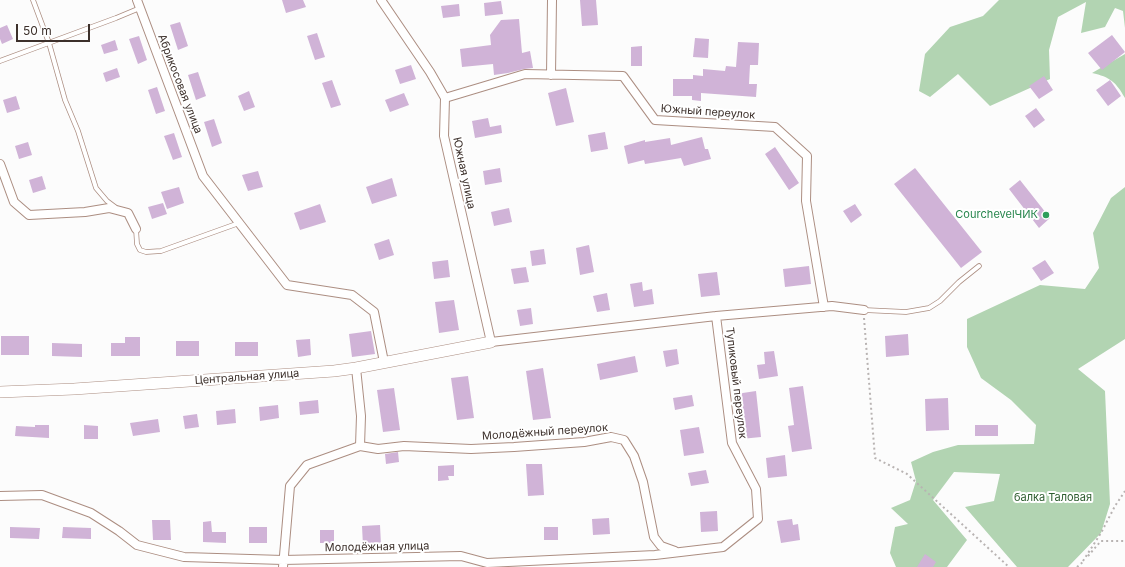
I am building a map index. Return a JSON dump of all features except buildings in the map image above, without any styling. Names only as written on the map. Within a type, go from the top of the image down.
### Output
[{"type":"street","name":"Абрикосовая улица","points":[[137,0],[203,176],[287,285],[352,295],[374,312],[384,362]]},
{"type":"street","points":[[381,0],[430,72],[445,98]]},
{"type":"street","points":[[552,0],[552,75]]},
{"type":"street","name":"Южный переулок","points":[[445,98],[525,74],[623,76],[655,120],[775,127],[807,156],[806,201],[824,306]]},
{"type":"street","name":"Южная улица","points":[[445,98],[444,136],[491,342]]},
{"type":"street","points":[[0,164],[14,202],[29,215],[84,212],[109,208],[128,213],[136,229]]},
{"type":"street","points":[[491,342],[716,316],[824,306],[864,310]]},
{"type":"street","name":"Тупиковый переулок","points":[[716,316],[732,443],[756,489],[758,519]]},
{"type":"street","name":"Центральная улица","points":[[0,392],[334,371],[491,342]]},
{"type":"street","points":[[283,564],[290,486],[307,465],[360,446],[361,416],[356,368]]},
{"type":"street","name":"Молодёжный переулок","points":[[360,446],[378,449],[404,446],[471,449],[584,442],[611,437],[624,440],[634,456],[643,482],[654,537],[661,546],[678,552]]},
{"type":"street","name":"Молодёжная улица","points":[[0,496],[42,495],[91,513],[119,531],[137,545],[184,557],[283,564],[461,556],[487,565],[655,555],[723,547],[758,519]]},
{"type":"lane","points":[[34,0],[49,43],[65,100],[78,131],[96,188],[107,201],[116,208],[128,213]]},
{"type":"lane","points":[[0,61],[140,8]]},
{"type":"lane","points":[[136,229],[137,244],[140,250],[153,252],[160,251],[239,223]]},
{"type":"lane","points":[[864,310],[906,312],[929,308],[940,301],[959,282],[979,266]]},
{"type":"path","points":[[864,310],[864,330],[875,458],[907,474],[1009,567]]},
{"type":"path","points":[[1083,561],[1125,491]]},
{"type":"path","points":[[1077,567],[1101,541],[1125,541]]},
{"type":"green space","points":[[999,0],[1125,0],[1125,28],[1123,11],[1115,8],[1105,27],[1081,33],[1086,2],[1058,17],[1049,50],[1050,79],[990,106],[958,74],[930,97],[919,91],[925,54],[950,27],[983,16]]},
{"type":"green space","points":[[1125,54],[1125,98],[1119,88],[1112,81],[1103,76],[1092,73]]},
{"type":"green space","name":"балка Таловая","points":[[1125,187],[1125,339],[1078,369],[1105,391],[1110,504],[1101,533],[1068,567],[1017,567],[965,507],[994,501],[1000,474],[954,472],[933,500],[967,540],[947,567],[896,567],[890,553],[895,527],[908,524],[891,508],[910,500],[916,481],[911,462],[933,452],[958,445],[1034,444],[1036,425],[1011,400],[981,378],[967,347],[967,319],[1040,285],[1085,289],[1099,268],[1093,233],[1111,198]]},
{"type":"place","name":"CourсhevelЧИК","points":[[1046,215]]}]
